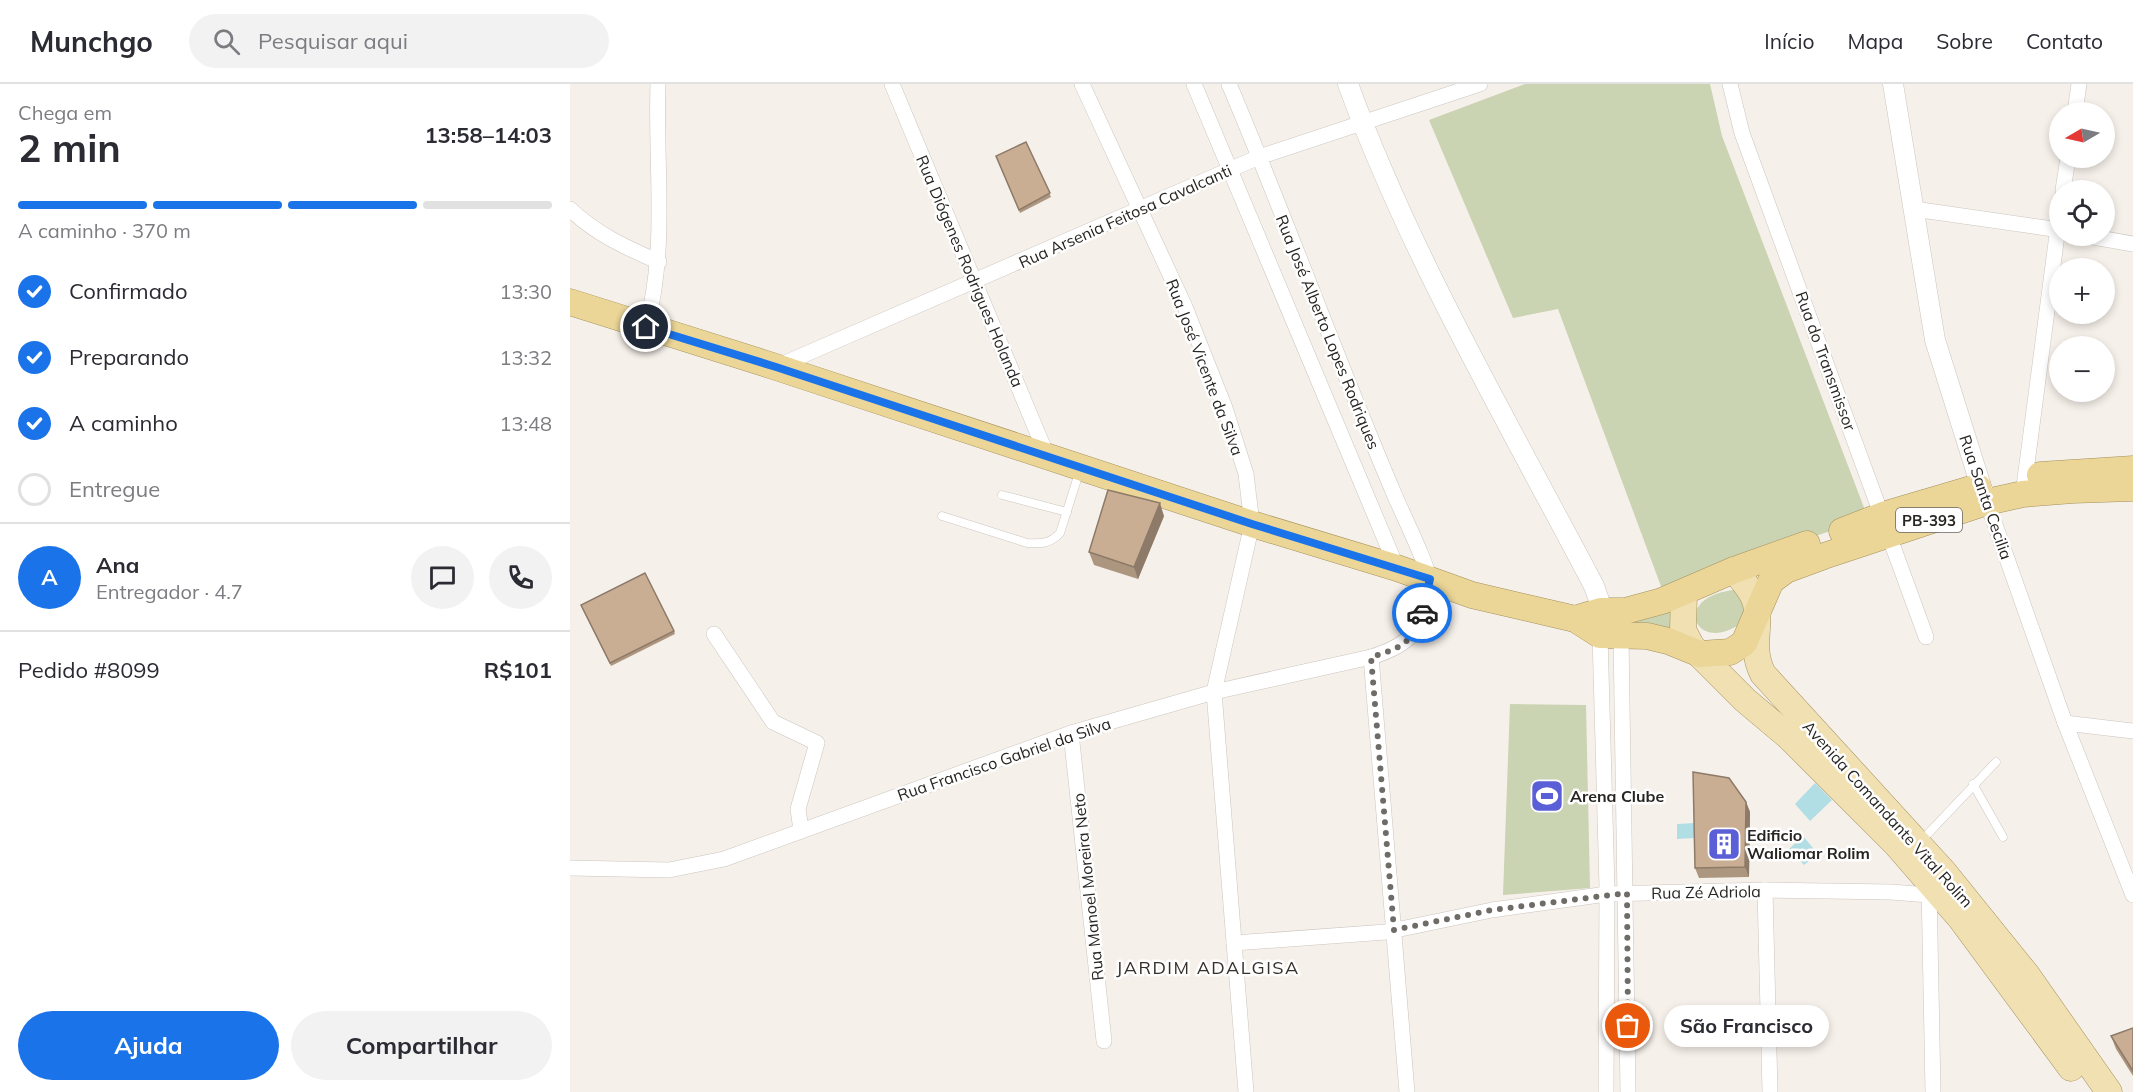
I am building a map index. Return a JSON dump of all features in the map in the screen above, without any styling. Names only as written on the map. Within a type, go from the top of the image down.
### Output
[{"type":"highway","points":[[570,302],[776,367],[1252,524],[1397,568],[1472,595],[1668,641],[1700,654],[1721,654],[1737,648],[1749,637],[1757,615]]},
{"type":"highway","name":"PB-393","points":[[1734,570],[1984,494],[2133,469]]},
{"type":"highway","name":"PB-393","points":[[2023,486],[2133,488]]},
{"type":"highway","name":"PB-393","points":[[1757,615],[1771,580],[1786,570],[1886,524]]},
{"type":"highway","points":[[1608,627],[1624,611],[1684,593],[1734,570]]},
{"type":"main road","points":[[1734,570],[1754,597],[1757,615]]},
{"type":"main road","points":[[1684,593],[1683,630],[1686,638],[1700,654]]},
{"type":"main road","name":"Avenida Comandante Vital Rolim","points":[[1757,615],[1755,655],[1762,674],[1919,844],[2027,975],[2109,1092]]},
{"type":"main road","name":"Avenida Comandante Vital Rolim","points":[[1700,654],[1896,844],[1929,889],[1961,919],[2090,1092]]},
{"type":"street","points":[[646,327],[655,293],[659,262],[661,217],[656,122],[658,84]]},
{"type":"street","name":"Rua Diógenes Rodrigues Holanda","points":[[892,84],[1048,458]]},
{"type":"street","name":"Rua José Vicente da Silva","points":[[1082,84],[1138,210],[1185,307],[1225,408],[1246,474],[1252,524],[1214,692],[1246,1092]]},
{"type":"street","name":"Rua José Alberto Lopes Rodriques","points":[[1194,84],[1397,568]]},
{"type":"street","name":"Rua José Alberto Lopes Rodriques","points":[[1229,84],[1334,351],[1430,579]]},
{"type":"street","points":[[1348,84],[1362,121],[1437,286],[1594,586],[1608,627],[1627,893],[1628,1092]]},
{"type":"street","name":"Rua Arsenia Feitosa Cavalcanti","points":[[776,367],[1259,157],[1362,121],[1480,84]]},
{"type":"street","name":"Rua do Transmissor","points":[[1730,84],[1742,133],[1926,637]]},
{"type":"street","name":"Rua Santa Cecilia","points":[[1893,84],[1935,340],[1984,494],[2066,723],[2133,895]]},
{"type":"street","points":[[2076,102],[2079,84]]},
{"type":"street","points":[[570,209],[586,225],[611,241],[659,262]]},
{"type":"street","points":[[1914,209],[2049,229]]},
{"type":"street","points":[[2115,241],[2133,244]]},
{"type":"street","points":[[2023,486],[2056,246]]},
{"type":"street","name":"Rua Francisco Gabriel da Silva","points":[[570,868],[669,870],[724,859],[1071,733],[1214,692],[1395,650],[1409,640],[1417,629],[1430,579]]},
{"type":"street","points":[[1606,1092],[1608,627]]},
{"type":"street","points":[[714,634],[773,722],[817,743],[798,809],[801,830]]},
{"type":"street","points":[[1371,657],[1407,1092]]},
{"type":"street","points":[[2066,723],[2133,731]]},
{"type":"street","name":"Rua Manoel Moreira Neto","points":[[1071,733],[1104,1041]]},
{"type":"street","points":[[1929,889],[1933,1092]]},
{"type":"street","name":"Rua Zé Adriola","points":[[1234,943],[1394,930],[1492,910],[1607,894],[1929,889]]},
{"type":"street","points":[[1765,890],[1770,1092]]},
{"type":"lane","points":[[942,516],[1027,543],[1042,544],[1054,539],[1060,533],[1080,468]]},
{"type":"lane","points":[[1002,495],[1067,512]]},
{"type":"lane","points":[[1919,844],[1996,762]]},
{"type":"lane","points":[[1973,784],[2003,837]]},
{"type":"green space","points":[[1525,84],[1710,84],[1722,136],[1868,518],[1662,589],[1558,309],[1513,318],[1429,120]]},
{"type":"green space","points":[[1734,590],[1742,592],[1747,599],[1743,622],[1726,631],[1713,633],[1702,629],[1696,622],[1696,612],[1701,603],[1714,595]]},
{"type":"green space","points":[[1674,607],[1677,634],[1619,625]]},
{"type":"green space","name":"Arena Clube","points":[[1510,704],[1586,705],[1590,888],[1503,895]]},
{"type":"water","points":[[1815,783],[1832,800],[1810,821],[1795,804]]},
{"type":"water","points":[[1695,823],[1695,838],[1677,839],[1677,824]]},
{"type":"water","points":[[1803,836],[1818,854],[1804,865],[1789,849]]},
{"type":"building","points":[[1026,142],[1050,193],[1019,210],[996,156]]},
{"type":"building","points":[[1108,490],[1160,503],[1134,567],[1089,552]]},
{"type":"building","points":[[645,573],[674,631],[610,663],[581,605]]},
{"type":"building","name":"Edificio Waliomar Rolim","points":[[1693,772],[1729,778],[1746,802],[1745,867],[1695,868]]},
{"type":"building","points":[[2133,1028],[2133,1071],[2111,1036]]},
{"type":"way so far","points":[[1422,613],[1417,629],[1409,640],[1395,650],[1371,657],[1394,930],[1492,910],[1627,893],[1628,1026]]},
{"type":"place","name":"Arena Clube","points":[[1547,796]]},
{"type":"place","name":"Edificio Waliomar Rolim","points":[[1724,844]]},
{"type":"place","name":"São Francisco","points":[[1628,1026]]},
{"type":"district","name":"JARDIM ADALGISA","points":[[1208,967]]},
{"type":"route","points":[[646,327],[776,367],[1252,524],[1430,579],[1422,613]]}]
